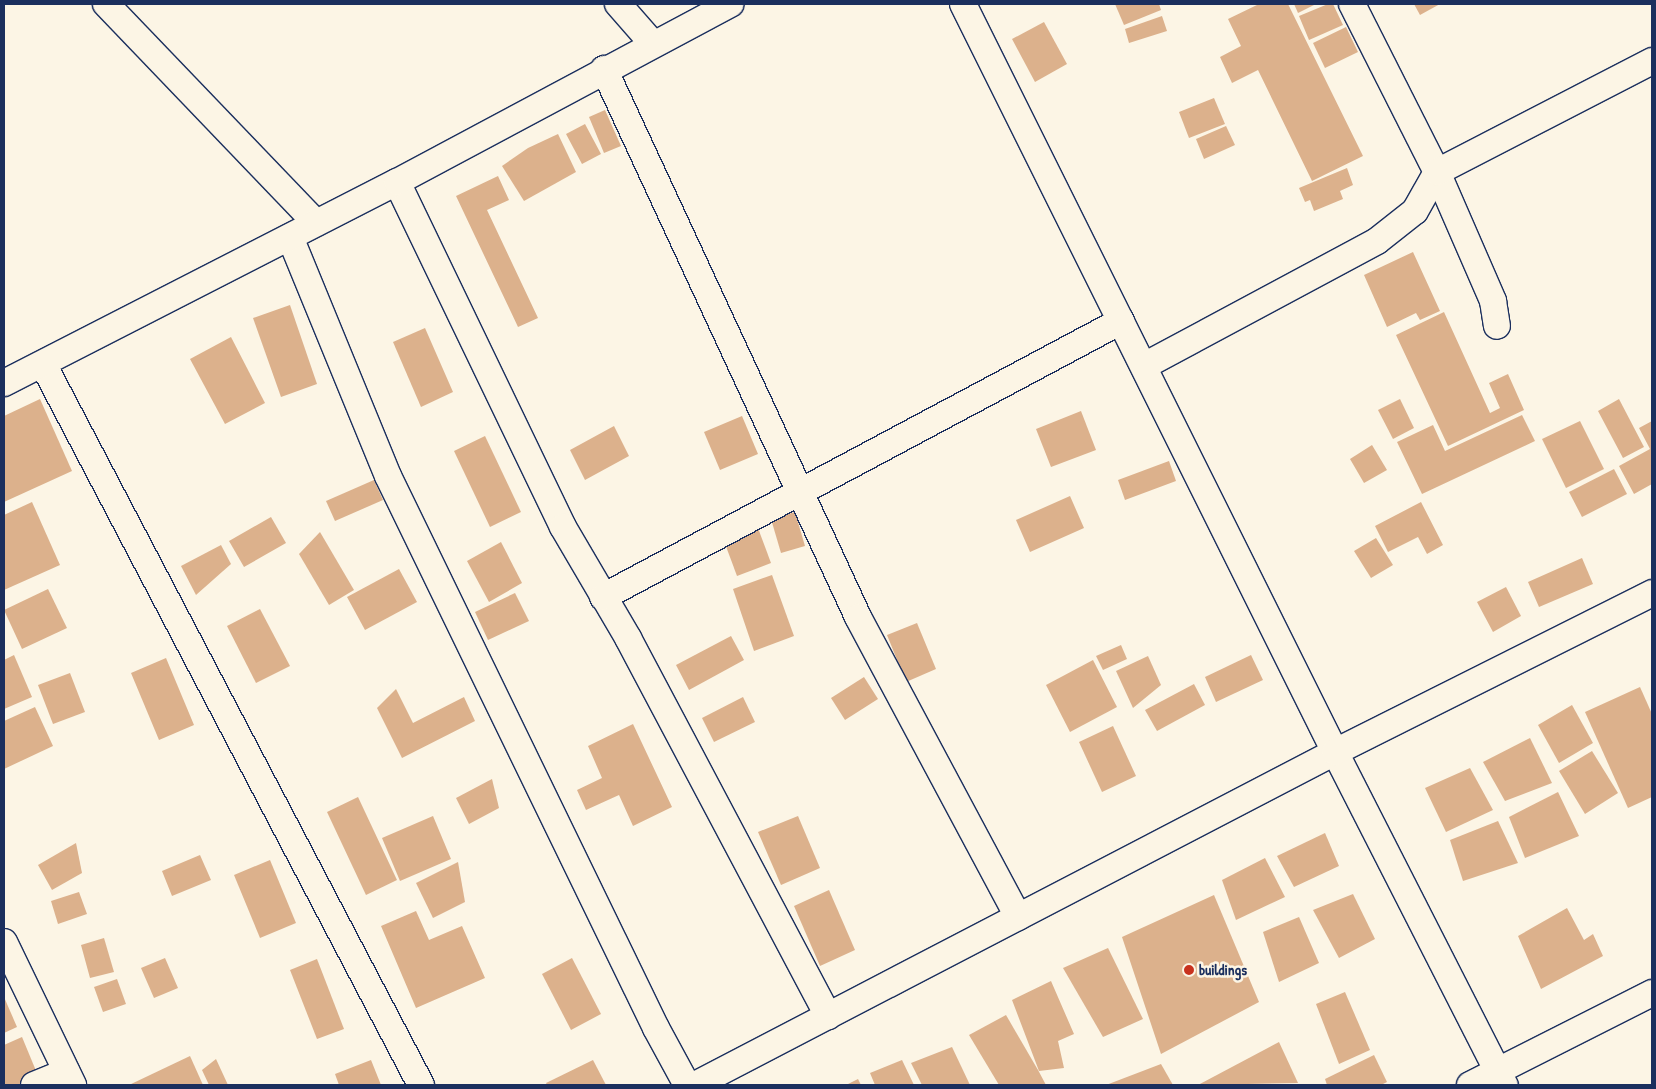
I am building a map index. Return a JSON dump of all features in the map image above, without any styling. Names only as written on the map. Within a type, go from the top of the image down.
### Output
[{"type":"street","points":[[106,4],[316,223]]},
{"type":"street","points":[[618,4],[653,44]]},
{"type":"street","points":[[4,384],[397,182],[604,69],[730,4]]},
{"type":"street","points":[[962,4],[1335,752],[1501,1078]]},
{"type":"street","points":[[1352,4],[1437,172],[1493,301],[1497,326]]},
{"type":"street","points":[[1144,366],[1377,241],[1415,211],[1437,172],[1652,61]]},
{"type":"street","points":[[604,69],[798,493],[862,625],[1018,917]]},
{"type":"street","points":[[397,182],[563,527],[628,638],[828,1016]]},
{"type":"street","points":[[290,237],[388,476],[652,1020],[702,1083],[1335,752],[1652,593]]},
{"type":"street","points":[[603,597],[1121,320]]},
{"type":"street","points":[[43,364],[421,1085]]},
{"type":"street","points":[[4,942],[69,1078],[34,1085]]},
{"type":"street","points":[[1470,1085],[1501,1078],[1652,993]]},
{"type":"building","points":[[1115,4],[1159,4],[1161,10],[1124,25]]},
{"type":"building","points":[[1259,4],[1288,4],[1363,156],[1312,181],[1258,70],[1232,83],[1220,57],[1241,46],[1228,19]]},
{"type":"building","points":[[1294,4],[1316,4],[1298,13]]},
{"type":"building","points":[[1328,4],[1333,4],[1343,25],[1309,40],[1299,16]]},
{"type":"building","points":[[1414,4],[1440,4],[1420,15]]},
{"type":"building","points":[[1162,16],[1167,31],[1129,43],[1125,29]]},
{"type":"building","points":[[1044,22],[1067,64],[1035,82],[1012,39]]},
{"type":"building","points":[[1346,27],[1358,52],[1325,68],[1313,43]]},
{"type":"building","points":[[1214,98],[1225,124],[1189,138],[1179,112]]},
{"type":"building","points":[[605,110],[621,146],[604,153],[589,117]]},
{"type":"building","points":[[585,124],[601,154],[582,164],[566,134]]},
{"type":"building","points":[[1226,126],[1235,145],[1204,159],[1196,139]]},
{"type":"building","points":[[558,134],[576,172],[524,201],[502,166],[528,148]]},
{"type":"building","points":[[1347,168],[1353,185],[1340,191],[1343,199],[1314,211],[1310,200],[1305,202],[1299,188]]},
{"type":"building","points":[[498,176],[509,200],[487,210],[538,318],[518,327],[456,196]]},
{"type":"building","points":[[1413,252],[1440,311],[1420,320],[1416,313],[1387,327],[1364,275]]},
{"type":"building","points":[[290,305],[317,384],[281,397],[253,318]]},
{"type":"building","points":[[1444,312],[1490,413],[1500,408],[1489,383],[1508,374],[1524,410],[1448,446],[1396,335]]},
{"type":"building","points":[[425,328],[453,392],[421,407],[393,342]]},
{"type":"building","points":[[231,337],[265,403],[225,424],[190,359]]},
{"type":"building","points":[[40,399],[72,471],[4,502],[4,416]]},
{"type":"building","points":[[1400,399],[1414,428],[1393,439],[1378,410]]},
{"type":"building","points":[[1619,399],[1644,447],[1623,458],[1598,411]]},
{"type":"building","points":[[1081,411],[1096,450],[1051,467],[1036,429]]},
{"type":"building","points":[[1522,415],[1535,441],[1422,494],[1397,442],[1433,425],[1445,451]]},
{"type":"building","points":[[742,416],[758,454],[720,470],[704,432]]},
{"type":"building","points":[[1580,421],[1604,469],[1566,488],[1542,439]]},
{"type":"building","points":[[1652,421],[1652,484],[1634,494],[1619,466],[1650,449],[1639,428]]},
{"type":"building","points":[[614,426],[629,456],[585,480],[570,450]]},
{"type":"building","points":[[485,436],[521,512],[490,527],[454,451]]},
{"type":"building","points":[[1372,445],[1387,470],[1364,483],[1350,459]]},
{"type":"building","points":[[1169,461],[1176,481],[1125,500],[1118,480]]},
{"type":"building","points":[[1614,469],[1627,494],[1582,517],[1569,492]]},
{"type":"building","points":[[374,480],[383,500],[335,521],[326,501]]},
{"type":"building","points":[[1070,496],[1084,528],[1030,552],[1016,520]]},
{"type":"building","points":[[32,502],[60,565],[4,590],[4,515]]},
{"type":"building","points":[[1421,502],[1443,545],[1427,554],[1418,537],[1388,552],[1375,526]]},
{"type":"building","points":[[795,512],[805,546],[781,553],[771,519]]},
{"type":"building","points":[[271,517],[286,543],[244,567],[229,541]]},
{"type":"building","points":[[758,528],[771,563],[737,576],[724,541]]},
{"type":"building","points":[[320,532],[354,590],[329,605],[299,554]]},
{"type":"building","points":[[1376,538],[1393,565],[1371,578],[1354,551]]},
{"type":"building","points":[[501,542],[522,583],[489,602],[467,561]]},
{"type":"building","points":[[221,545],[231,564],[196,595],[181,566]]},
{"type":"building","points":[[1582,558],[1593,584],[1539,607],[1528,582]]},
{"type":"building","points":[[399,569],[417,602],[365,630],[347,597]]},
{"type":"building","points":[[772,575],[794,636],[754,651],[733,589]]},
{"type":"building","points":[[1506,587],[1521,616],[1493,632],[1477,602]]},
{"type":"building","points":[[48,589],[67,628],[22,649],[4,610]]},
{"type":"building","points":[[515,593],[529,621],[488,640],[475,612]]},
{"type":"building","points":[[260,609],[290,666],[256,683],[227,626]]},
{"type":"building","points":[[917,623],[936,669],[906,682],[887,635]]},
{"type":"building","points":[[731,636],[744,660],[689,690],[676,665]]},
{"type":"building","points":[[1121,645],[1127,659],[1103,670],[1096,656]]},
{"type":"building","points":[[14,655],[32,697],[4,709],[4,660]]},
{"type":"building","points":[[1251,655],[1263,680],[1216,702],[1205,677]]},
{"type":"building","points":[[1148,656],[1161,685],[1133,708],[1116,671]]},
{"type":"building","points":[[166,658],[194,725],[159,740],[131,673]]},
{"type":"building","points":[[1093,660],[1117,707],[1070,732],[1046,685]]},
{"type":"building","points":[[70,673],[85,712],[53,724],[38,685]]},
{"type":"building","points":[[864,677],[878,699],[845,720],[831,698]]},
{"type":"building","points":[[1194,684],[1205,705],[1157,731],[1145,710]]},
{"type":"building","points":[[1640,687],[1652,714],[1652,797],[1628,808],[1585,712]]},
{"type":"building","points":[[396,689],[413,723],[464,697],[475,721],[402,758],[377,708]]},
{"type":"building","points":[[743,697],[755,722],[714,742],[702,718]]},
{"type":"building","points":[[1572,705],[1593,743],[1559,763],[1538,725]]},
{"type":"building","points":[[35,707],[53,746],[4,769],[4,721]]},
{"type":"building","points":[[633,724],[672,807],[633,826],[619,795],[586,810],[577,790],[602,778],[588,746]]},
{"type":"building","points":[[1113,726],[1136,776],[1102,792],[1079,742]]},
{"type":"building","points":[[1530,738],[1552,783],[1505,801],[1483,762]]},
{"type":"building","points":[[1592,751],[1618,793],[1585,814],[1559,771]]},
{"type":"building","points":[[1470,768],[1493,810],[1446,832],[1425,788]]},
{"type":"building","points":[[492,779],[499,808],[469,824],[456,798]]},
{"type":"building","points":[[1558,792],[1579,836],[1525,858],[1509,817]]},
{"type":"building","points":[[358,797],[397,880],[366,895],[327,812]]},
{"type":"building","points":[[433,816],[451,859],[400,881],[382,838]]},
{"type":"building","points":[[798,816],[820,868],[781,885],[758,832]]},
{"type":"building","points":[[1498,821],[1518,863],[1463,881],[1450,840]]},
{"type":"building","points":[[1325,833],[1339,866],[1294,887],[1277,856]]},
{"type":"building","points":[[76,843],[82,873],[52,890],[38,865]]},
{"type":"building","points":[[200,855],[211,880],[172,896],[162,871]]},
{"type":"building","name":"buildings","points":[[1265,858],[1285,897],[1236,920],[1222,880]]},
{"type":"building","points":[[270,860],[296,923],[260,938],[234,875]]},
{"type":"building","points":[[458,862],[465,902],[433,918],[416,883]]},
{"type":"building","points":[[829,890],[855,950],[820,966],[794,906]]},
{"type":"building","points":[[79,892],[87,914],[58,924],[51,901]]},
{"type":"building","points":[[1353,894],[1375,939],[1339,958],[1313,910]]},
{"type":"building","name":"buildings","points":[[1214,895],[1259,1002],[1161,1054],[1122,937]]},
{"type":"building","points":[[1567,908],[1584,940],[1593,934],[1603,956],[1541,989],[1518,936]]},
{"type":"building","points":[[416,911],[429,940],[462,926],[485,978],[416,1008],[381,926]]},
{"type":"building","name":"buildings","points":[[1299,917],[1319,963],[1279,982],[1263,932]]},
{"type":"building","points":[[104,938],[114,972],[90,978],[81,945]]},
{"type":"building","points":[[1108,948],[1143,1019],[1103,1037],[1063,968]]},
{"type":"building","points":[[165,958],[178,988],[154,998],[141,968]]},
{"type":"building","points":[[572,958],[601,1014],[571,1030],[542,974]]},
{"type":"building","points":[[317,959],[344,1029],[317,1039],[290,970]]},
{"type":"building","points":[[117,979],[126,1004],[103,1012],[94,987]]},
{"type":"building","points":[[1051,981],[1074,1034],[1058,1041],[1064,1068],[1039,1071],[1012,1000]]},
{"type":"building","points":[[1345,992],[1370,1050],[1339,1064],[1316,1004]]},
{"type":"building","points":[[4,997],[17,1027],[4,1033]]},
{"type":"building","points":[[1006,1015],[1046,1085],[999,1085],[969,1035]]},
{"type":"building","points":[[22,1037],[39,1078],[20,1085],[4,1085],[4,1045]]},
{"type":"building","points":[[1279,1042],[1298,1083],[1198,1085]]},
{"type":"building","points":[[952,1047],[970,1085],[922,1085],[911,1063]]},
{"type":"building","points":[[1374,1055],[1387,1082],[1381,1085],[1327,1085],[1325,1079]]},
{"type":"building","points":[[190,1056],[203,1085],[129,1085]]},
{"type":"building","points":[[216,1059],[228,1085],[209,1085],[202,1070]]},
{"type":"building","points":[[371,1060],[381,1085],[339,1085],[335,1074]]},
{"type":"building","points":[[593,1060],[606,1085],[547,1085],[546,1083]]},
{"type":"building","points":[[902,1060],[914,1085],[875,1085],[870,1073]]},
{"type":"building","points":[[1161,1064],[1173,1085],[1106,1085]]},
{"type":"building","points":[[858,1079],[861,1085],[846,1085]]},
{"type":"place","name":"buildings","points":[[1189,970]]}]
